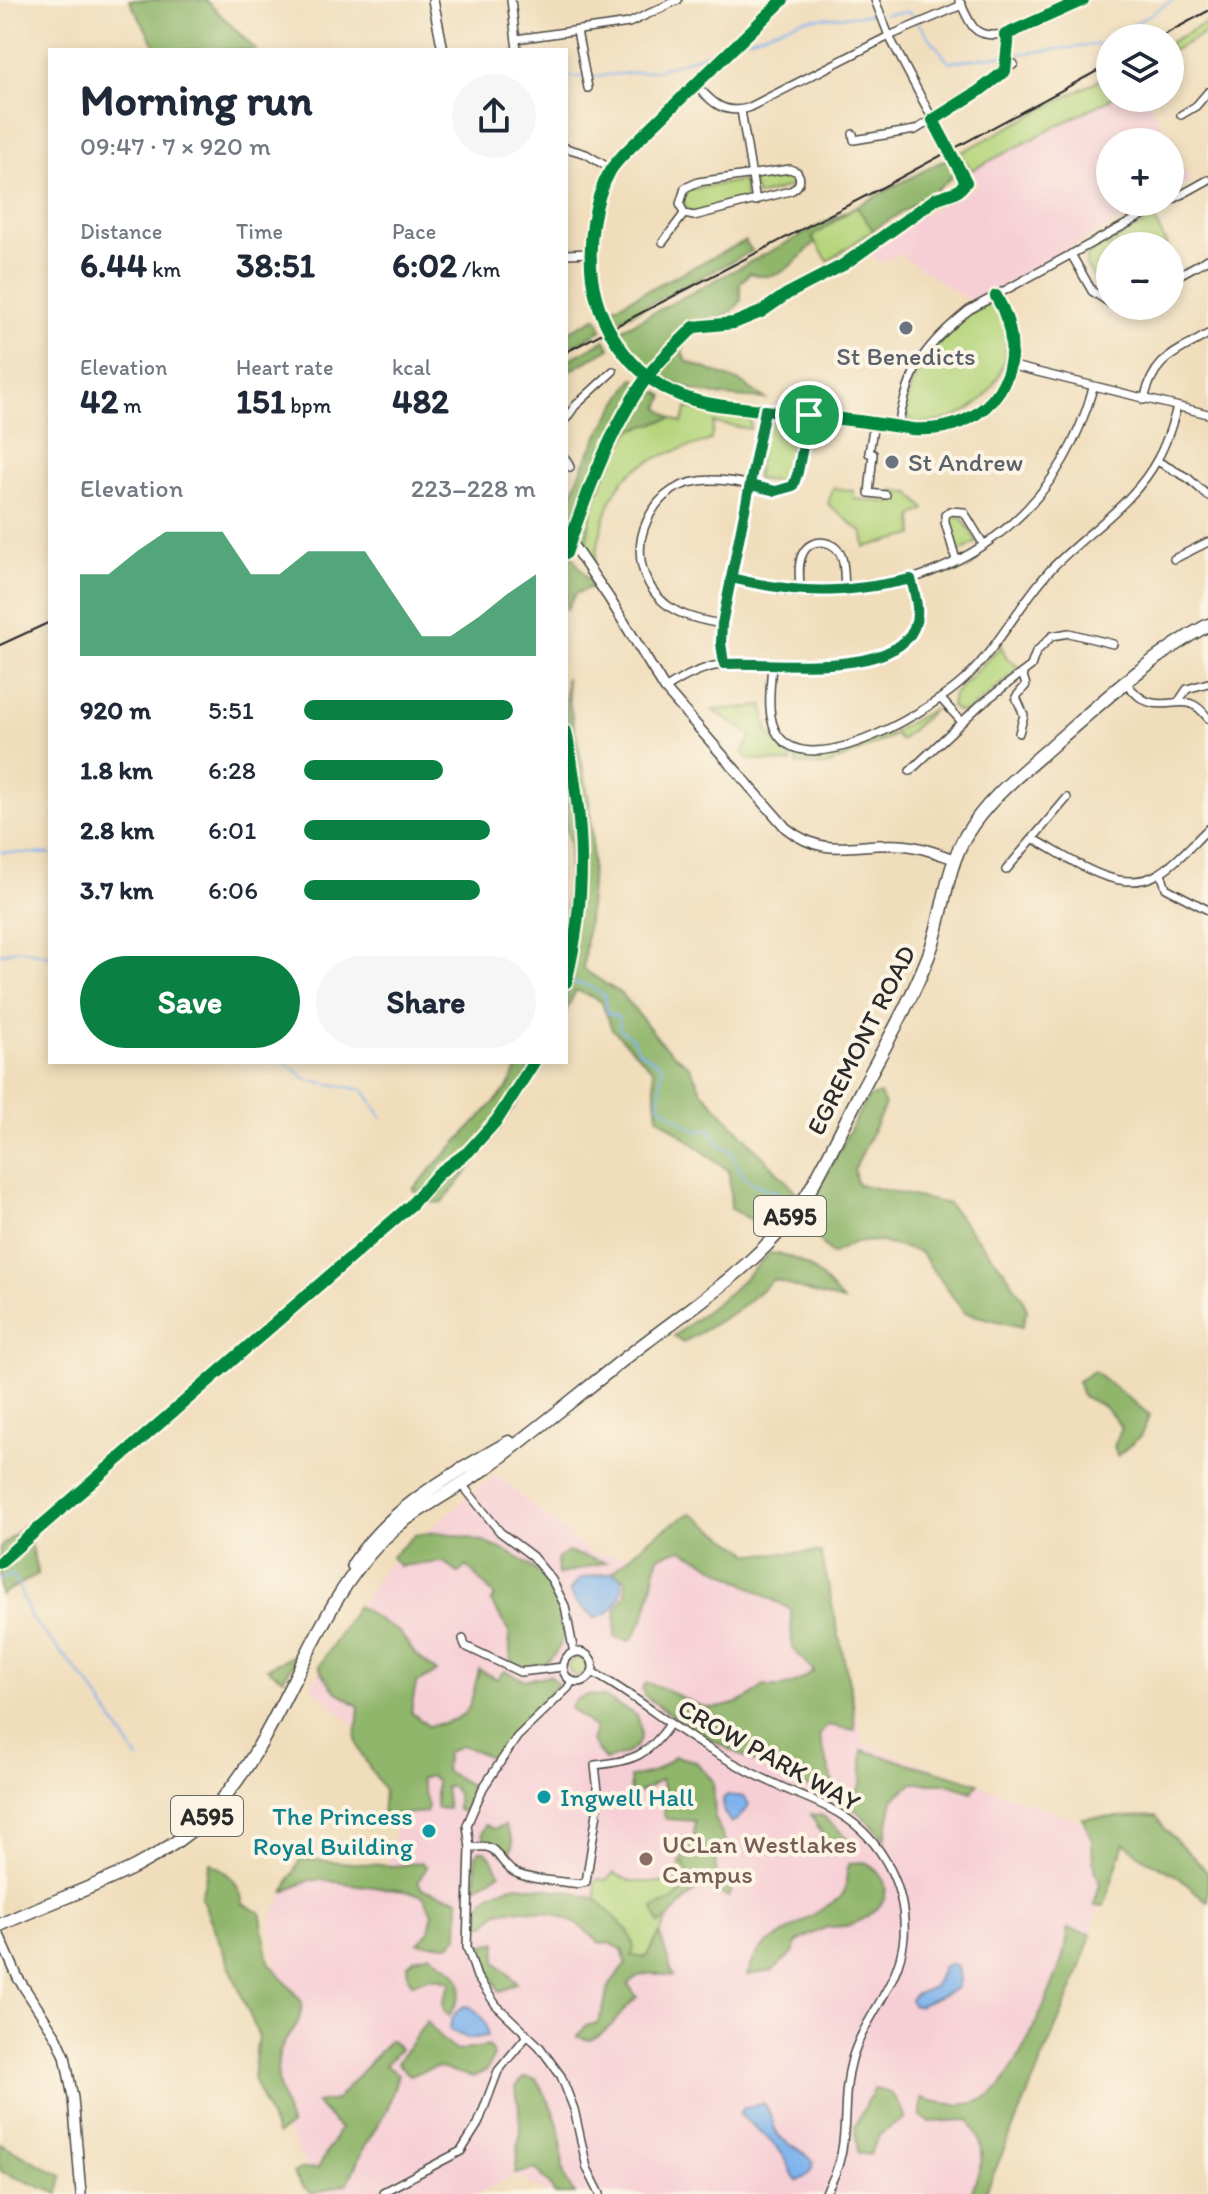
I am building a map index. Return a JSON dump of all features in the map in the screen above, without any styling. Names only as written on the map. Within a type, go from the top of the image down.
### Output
[{"type":"highway","name":"EGREMONT ROAD","points":[[0,1925],[122,1873],[170,1846],[201,1822],[245,1767],[291,1689],[343,1581],[383,1525],[406,1505],[457,1480],[548,1419],[643,1344],[716,1292],[770,1240],[806,1197],[921,974],[936,936],[954,859],[972,825],[1000,792],[1126,683],[1208,625]]},
{"type":"street","points":[[433,0],[443,48]]},
{"type":"street","points":[[511,0],[517,48]]},
{"type":"street","points":[[516,39],[629,23],[678,0]]},
{"type":"street","points":[[783,0],[694,83],[611,169],[597,209],[591,253],[594,285],[609,330],[630,360],[668,390],[705,403],[936,430],[965,422],[987,407],[998,392],[1009,365],[1011,337],[996,296]]},
{"type":"street","points":[[875,0],[889,36],[933,120]]},
{"type":"street","points":[[694,83],[720,108],[741,110],[960,3],[975,29],[989,36],[1005,35],[1083,0]]},
{"type":"street","points":[[577,31],[588,88]]},
{"type":"street","points":[[854,140],[911,131],[979,91],[1014,64]]},
{"type":"street","points":[[1181,115],[1196,106],[1208,92]]},
{"type":"street","points":[[741,110],[756,201]]},
{"type":"street","points":[[568,149],[586,154],[611,169]]},
{"type":"street","points":[[790,169],[799,175],[795,190],[702,215],[684,214],[680,199],[690,185],[790,169]]},
{"type":"street","points":[[1184,193],[1208,180]]},
{"type":"street","points":[[663,242],[684,214]]},
{"type":"street","points":[[898,426],[911,377],[929,345],[969,310],[1141,216]]},
{"type":"street","points":[[568,254],[591,253]]},
{"type":"street","points":[[1071,254],[1096,294]]},
{"type":"street","points":[[1184,272],[1208,259]]},
{"type":"street","points":[[1144,400],[1149,379],[1159,363],[1208,334]]},
{"type":"street","points":[[1009,365],[1208,414]]},
{"type":"street","points":[[568,416],[613,371]]},
{"type":"street","points":[[731,578],[800,591],[845,590],[911,579],[956,560],[984,545],[1029,508],[1057,473],[1077,438],[1093,388]]},
{"type":"street","points":[[772,663],[773,725],[786,744],[802,750],[835,747],[866,738],[902,722],[941,699],[986,656],[1052,568],[1128,496],[1157,461],[1177,407]]},
{"type":"street","points":[[724,664],[722,624],[765,410]]},
{"type":"street","points":[[722,624],[689,618],[673,611],[660,600],[644,571],[641,538],[654,508],[677,487],[708,479],[776,491],[793,486],[809,415]]},
{"type":"street","points":[[874,423],[869,453],[873,454],[869,493],[886,495]]},
{"type":"street","points":[[1157,461],[1188,478],[1208,496]]},
{"type":"street","points":[[568,463],[570,467]]},
{"type":"street","points":[[956,560],[945,522],[945,515],[950,511],[964,512],[984,545]]},
{"type":"street","points":[[568,538],[665,689],[776,817],[806,842],[832,848],[917,846],[954,859]]},
{"type":"street","points":[[800,591],[803,553],[809,546],[822,542],[831,544],[841,554],[845,590]]},
{"type":"street","points":[[1174,559],[1208,542]]},
{"type":"street","points":[[665,689],[695,672],[724,664],[833,663],[879,656],[896,648],[909,636],[916,619],[917,602],[911,579]]},
{"type":"street","points":[[910,771],[961,721],[1031,666],[1036,652],[1057,634],[1069,633],[1113,644]]},
{"type":"street","points":[[1019,733],[1024,715],[1016,697],[1026,685],[1022,673]]},
{"type":"street","points":[[1126,683],[1142,698],[1153,703],[1179,701],[1192,704],[1208,718]]},
{"type":"street","points":[[1179,701],[1187,689],[1208,683]]},
{"type":"street","points":[[941,699],[961,721]]},
{"type":"street","points":[[1006,870],[1067,798]]},
{"type":"street","points":[[1034,839],[1121,881],[1146,880],[1161,873],[1208,829]]},
{"type":"street","points":[[1161,873],[1166,888],[1208,910]]},
{"type":"street","points":[[457,1480],[500,1532],[532,1556],[547,1572],[565,1606],[574,1653]]},
{"type":"street","points":[[463,1639],[465,1646],[520,1672],[563,1667]]},
{"type":"street","points":[[574,1653],[587,1655],[592,1663],[592,1672],[584,1681],[572,1681],[567,1678],[563,1667],[566,1658],[574,1653]]},
{"type":"street","name":"CROW PARK WAY","points":[[592,1672],[746,1770],[846,1818],[873,1842],[896,1881],[904,1923],[901,1958],[893,1982],[862,2034],[852,2059],[847,2086],[845,2137],[837,2171],[825,2194]]},
{"type":"street","points":[[572,1681],[517,1737],[483,1788],[467,1825],[470,1848],[467,1947],[477,1977],[496,2005],[547,2056],[566,2087],[587,2168],[600,2194]]},
{"type":"street","points":[[470,1848],[487,1845],[512,1871],[521,1875],[579,1884],[586,1882],[599,1800],[595,1765],[626,1761],[645,1753],[670,1724]]},
{"type":"street","points":[[0,1937],[18,1978],[57,2038],[65,2056],[73,2098],[80,2190]]},
{"type":"street","points":[[383,2192],[461,2151],[478,2124],[498,2071],[527,2036]]},
{"type":"shaded area","points":[[1096,106],[1096,112],[1154,112],[1163,128],[1096,128],[1096,216],[1128,216],[971,302],[899,254],[880,263],[870,254],[873,245],[896,229],[978,186],[972,170]]},
{"type":"shaded area","points":[[1184,169],[1191,182],[1184,186]]},
{"type":"shaded area","points":[[495,1474],[591,1554],[627,1556],[695,1522],[751,1554],[821,1552],[863,1743],[1121,1836],[1078,1976],[985,2194],[549,2194],[515,2175],[477,2194],[323,2194],[261,2088],[278,1989],[271,1919],[300,1859],[387,1866],[408,1774],[311,1686],[382,1570]]},
{"type":"green space","points":[[129,0],[206,0],[254,48],[157,48]]},
{"type":"green space","points":[[1208,22],[1208,32],[1184,45],[1184,35]]},
{"type":"green space","points":[[1096,81],[1096,106],[972,170],[958,154]]},
{"type":"green space","points":[[946,159],[957,173],[931,194],[873,230],[856,206]]},
{"type":"green space","points":[[794,174],[796,185],[757,196],[751,180]]},
{"type":"green space","points":[[743,181],[746,200],[692,213],[685,207],[683,199],[689,189]]},
{"type":"green space","points":[[857,206],[873,230],[828,261],[812,237]]},
{"type":"green space","points":[[854,207],[812,237],[815,243],[786,270],[770,276],[750,273],[740,283],[741,301],[731,312],[694,323],[682,352],[686,361],[740,382],[766,399],[700,392],[681,386],[647,367],[617,332]]},
{"type":"green space","points":[[1154,218],[1160,232],[1129,232]]},
{"type":"green space","points":[[745,241],[752,251],[612,324],[606,311]]},
{"type":"green space","points":[[1096,250],[1096,280],[1086,266],[1087,255]]},
{"type":"green space","points":[[988,304],[1000,313],[1006,330],[1003,365],[993,385],[979,402],[957,416],[914,423],[906,414],[914,379],[922,363],[958,324]]},
{"type":"green space","points":[[597,317],[602,330],[568,348],[568,332]]},
{"type":"green space","points":[[605,340],[610,348],[568,372],[568,360]]},
{"type":"green space","points":[[634,378],[664,396],[659,408],[672,418],[630,430],[599,489],[590,519],[586,554],[568,518],[568,508],[594,443]]},
{"type":"green space","points":[[687,408],[751,416],[750,429],[714,423],[711,440],[654,459],[625,478],[608,508],[594,567],[588,552],[590,516],[604,478],[622,444],[631,430],[672,418],[682,423]]},
{"type":"green space","points":[[766,419],[795,422],[784,482],[756,479]]},
{"type":"green space","points":[[833,488],[853,491],[855,499],[891,503],[894,490],[910,493],[925,509],[913,516],[914,535],[865,547],[863,533],[828,504]]},
{"type":"green space","points":[[956,516],[962,518],[977,542],[958,553],[949,523]]},
{"type":"green space","points":[[568,551],[593,586],[575,594],[568,607]]},
{"type":"green space","points":[[1001,646],[1007,659],[1021,668],[966,712],[956,711],[951,706],[953,695]]},
{"type":"green space","points":[[568,690],[592,830],[591,889],[583,969],[623,995],[664,1046],[690,1067],[701,1090],[798,1194],[770,1230],[731,1209],[729,1171],[658,1117],[653,1070],[612,1029],[601,1001],[576,990],[568,1007]]},
{"type":"green space","points":[[764,706],[770,735],[778,746],[792,754],[791,763],[748,759],[742,752],[752,736],[713,710]]},
{"type":"green space","points":[[934,709],[901,740],[893,732],[930,711]]},
{"type":"green space","points":[[889,734],[893,736],[838,761],[836,752]]},
{"type":"green space","points":[[833,753],[834,763],[824,766],[797,764],[797,755]]},
{"type":"green space","points":[[520,1064],[539,1064],[507,1117],[469,1170],[442,1203],[429,1202],[413,1189],[507,1089]]},
{"type":"green space","points":[[880,1094],[885,1105],[854,1170],[857,1184],[948,1204],[1003,1269],[1022,1297],[1027,1310],[1022,1327],[965,1313],[920,1252],[876,1241],[852,1243],[832,1255],[808,1227],[803,1217],[867,1098]]},
{"type":"green space","points":[[770,1253],[803,1263],[843,1301],[774,1279],[739,1309],[683,1343],[674,1336],[729,1293]]},
{"type":"green space","points":[[1094,1371],[1150,1415],[1140,1437],[1117,1456],[1114,1446],[1122,1428],[1107,1409],[1086,1398],[1079,1388],[1078,1381]]},
{"type":"green space","points":[[690,1513],[751,1554],[821,1552],[853,1701],[855,1730],[827,1725],[819,1736],[833,1781],[828,1796],[710,1738],[665,1711],[644,1695],[642,1688],[646,1683],[697,1705],[718,1708],[744,1700],[763,1686],[796,1683],[814,1671],[792,1648],[791,1610],[682,1549],[659,1556],[646,1611],[630,1641],[615,1637],[616,1609],[626,1594],[626,1579],[612,1572],[651,1538]]},
{"type":"green space","points":[[25,1524],[38,1574],[0,1595],[0,1548]]},
{"type":"green space","points":[[436,1532],[470,1538],[503,1550],[533,1568],[545,1580],[555,1594],[564,1622],[563,1636],[551,1658],[541,1665],[511,1665],[509,1632],[491,1602],[495,1596],[467,1566],[458,1573],[444,1562],[399,1566],[391,1557],[415,1535]]},
{"type":"green space","points":[[567,1552],[606,1562],[558,1575],[557,1559]]},
{"type":"green space","points":[[357,1606],[400,1633],[415,1654],[437,1672],[416,1683],[411,1712],[428,1726],[453,1720],[466,1711],[479,1670],[497,1679],[504,1671],[525,1680],[550,1675],[558,1683],[508,1738],[494,1759],[462,1745],[446,1753],[445,1771],[470,1785],[465,1812],[457,1810],[457,1794],[452,1787],[445,1787],[448,1809],[436,1808],[436,1780],[430,1776],[420,1779],[428,1806],[426,1812],[382,1816],[384,1791],[359,1750],[356,1739],[359,1706],[335,1690],[319,1666]]},
{"type":"green space","points":[[301,1652],[283,1679],[267,1668]]},
{"type":"green space","points":[[578,1658],[587,1667],[578,1676],[569,1667]]},
{"type":"green space","points":[[588,1695],[604,1697],[637,1716],[641,1735],[636,1747],[605,1760],[591,1741],[595,1728],[570,1708],[576,1699]]},
{"type":"green space","points":[[862,1750],[978,1783],[972,1792],[944,1783],[912,1783],[893,1799],[885,1839],[861,1814],[838,1799],[845,1792],[857,1793],[862,1780]]},
{"type":"green space","points":[[675,1756],[695,1761],[713,1781],[715,1818],[725,1842],[716,1860],[716,1872],[730,1887],[728,1897],[697,1883],[686,1870],[682,1837],[694,1837],[695,1821],[666,1819],[663,1815],[665,1795],[661,1780],[631,1797],[630,1777],[655,1771]]},
{"type":"green space","points":[[811,1814],[823,1816],[848,1838],[846,1846],[833,1854]]},
{"type":"green space","points":[[1156,1816],[1208,1872],[1208,1902],[1177,1876],[1143,1858],[1124,1843],[1104,1906],[1094,1905],[1100,1884],[1093,1862],[1092,1841],[1083,1818]]},
{"type":"green space","points":[[486,1825],[494,1829],[505,1825],[513,1842],[511,1850],[504,1854],[494,1842],[484,1839],[482,1833]]},
{"type":"green space","points":[[479,1851],[485,1851],[492,1858],[500,1873],[476,1887],[476,1855]]},
{"type":"green space","points":[[300,1859],[394,1866],[421,1862],[427,1867],[418,1882],[422,1889],[459,1899],[458,1937],[449,1945],[418,1943],[429,1931],[433,1913],[423,1896],[412,1892],[310,1880],[284,1892]]},
{"type":"green space","points":[[680,1861],[691,1878],[688,1884],[646,1957],[631,1956],[629,1932],[596,1899],[595,1883],[598,1879],[606,1880],[614,1873],[632,1882],[678,1882]]},
{"type":"green space","points":[[210,1862],[232,1879],[243,1904],[260,1912],[269,1962],[302,2002],[299,2021],[284,2043],[278,2063],[279,2084],[290,2125],[277,2135],[253,2078],[258,2035],[201,1897]]},
{"type":"green space","points":[[865,1862],[883,1880],[885,1889],[884,1898],[872,1913],[850,1925],[818,1931],[796,1943],[795,1951],[772,1971],[747,1975],[764,1946],[841,1897],[850,1863]]},
{"type":"green space","points":[[688,1884],[697,1889],[659,1924],[653,1908],[673,1900]]},
{"type":"green space","points":[[517,1885],[571,1892],[596,1899],[629,1932],[634,1947],[632,1956],[646,1957],[660,1934],[673,1976],[649,1974],[633,1979],[628,1984],[637,1997],[611,2026],[590,2040],[577,2037],[586,2026],[597,2023],[608,1988],[626,1964],[622,1949],[609,1943],[600,1944],[566,1918],[541,1911],[498,1911],[486,1924],[477,1926],[480,1908],[487,1897]]},
{"type":"green space","points":[[1068,1929],[1091,1934],[1078,1976],[985,2194],[971,2194],[982,2156],[976,2131],[969,2120],[929,2122],[921,2117],[921,2098],[945,2104],[963,2104],[987,2098],[997,2090],[1019,2056],[1041,2012],[1062,1959]]},
{"type":"green space","points":[[497,1942],[496,1962],[517,1983],[500,1992],[485,1966],[480,1946]]},
{"type":"green space","points":[[430,1954],[449,1967],[459,1980],[460,1995],[449,2016],[444,2011],[443,2001],[451,1981],[430,1977],[412,1984],[408,1977],[407,1965],[415,1958]]},
{"type":"green space","points":[[427,2021],[442,2040],[457,2051],[488,2046],[494,2055],[487,2070],[473,2077],[437,2067],[410,2075],[397,2063]]},
{"type":"green space","points":[[390,2040],[400,2049],[385,2065],[398,2074],[387,2110],[363,2149],[348,2183],[312,2194],[293,2173],[300,2169],[318,2168],[340,2129],[316,2103],[336,2100]]},
{"type":"green space","points":[[525,2077],[536,2079],[552,2108],[560,2131],[564,2174],[575,2194],[554,2194],[536,2169],[515,2174],[520,2120],[515,2087]]},
{"type":"green space","points":[[874,2089],[891,2094],[905,2118],[879,2135],[870,2155],[858,2153],[855,2126]]},
{"type":"green space","points":[[0,2143],[62,2176],[59,2194],[0,2171]]},
{"type":"water","points":[[612,1572],[622,1578],[620,1597],[613,1608],[595,1618],[576,1602],[570,1591],[580,1579]]},
{"type":"water","points":[[727,1795],[745,1797],[749,1805],[731,1823],[724,1812],[723,1799]]},
{"type":"water","points":[[952,1964],[957,1967],[957,1989],[918,2006],[912,2005],[910,2000],[914,1995],[934,1987],[943,1966]]},
{"type":"water","points":[[465,2006],[481,2017],[487,2036],[469,2039],[450,2030],[454,2016]]},
{"type":"water","points":[[763,2103],[780,2137],[813,2163],[810,2172],[797,2181],[772,2142],[739,2114],[744,2108]]},
{"type":"waterway","points":[[1134,24],[1173,0]]},
{"type":"waterway","points":[[885,14],[909,12],[949,62],[1096,45]]},
{"type":"waterway","points":[[748,39],[805,19],[878,14]]},
{"type":"waterway","points":[[590,77],[659,70],[735,43]]},
{"type":"waterway","points":[[568,77],[584,77]]},
{"type":"waterway","points":[[0,852],[48,854]]},
{"type":"waterway","points":[[0,954],[19,949],[48,956]]},
{"type":"waterway","points":[[568,982],[587,985],[605,996],[607,1013],[618,1017],[620,1029],[632,1038],[638,1050],[662,1066],[659,1105],[696,1131],[710,1129],[720,1146],[731,1150],[738,1168],[747,1179],[778,1192]]},
{"type":"waterway","points":[[287,1064],[308,1080],[364,1090],[382,1118]]},
{"type":"waterway","points":[[0,1579],[14,1575],[31,1618],[92,1688],[138,1759]]},
{"type":"railway","points":[[1184,24],[1208,11]]},
{"type":"railway","points":[[568,351],[1096,72]]},
{"type":"railway","points":[[0,645],[48,623]]},
{"type":"cycle path","points":[[783,0],[612,167],[599,196],[591,251],[596,298],[612,336],[653,381],[700,402],[912,429],[940,428],[965,420],[985,408],[999,391],[1009,370],[1011,347],[1007,322],[996,296]]},
{"type":"cycle path","points":[[568,548],[591,485],[622,417],[647,377],[664,357],[694,327],[734,323],[761,312],[787,294],[843,265],[937,198],[958,191],[966,182],[933,120],[1005,71],[1008,43],[1005,35],[1083,0]]},
{"type":"cycle path","points":[[568,744],[577,797],[581,857],[578,918],[568,973]]},
{"type":"cycle path","points":[[0,1562],[411,1205],[439,1173],[468,1152],[497,1120],[533,1064]]},
{"type":"place","name":"St Benedicts","points":[[906,328]]},
{"type":"place","name":"St Andrew","points":[[892,462]]},
{"type":"place","name":"Ingwell Hall","points":[[544,1797]]},
{"type":"place","name":"The Princess Royal Building","points":[[429,1831]]},
{"type":"place","name":"UCLan Westlakes Campus","points":[[646,1859]]},
{"type":"route","points":[[809,415],[765,410],[731,578],[770,588],[810,592],[885,585],[911,579],[917,602],[914,627],[904,642],[879,656],[818,664],[724,664],[722,624],[750,485],[776,491],[793,486],[809,415]]}]
